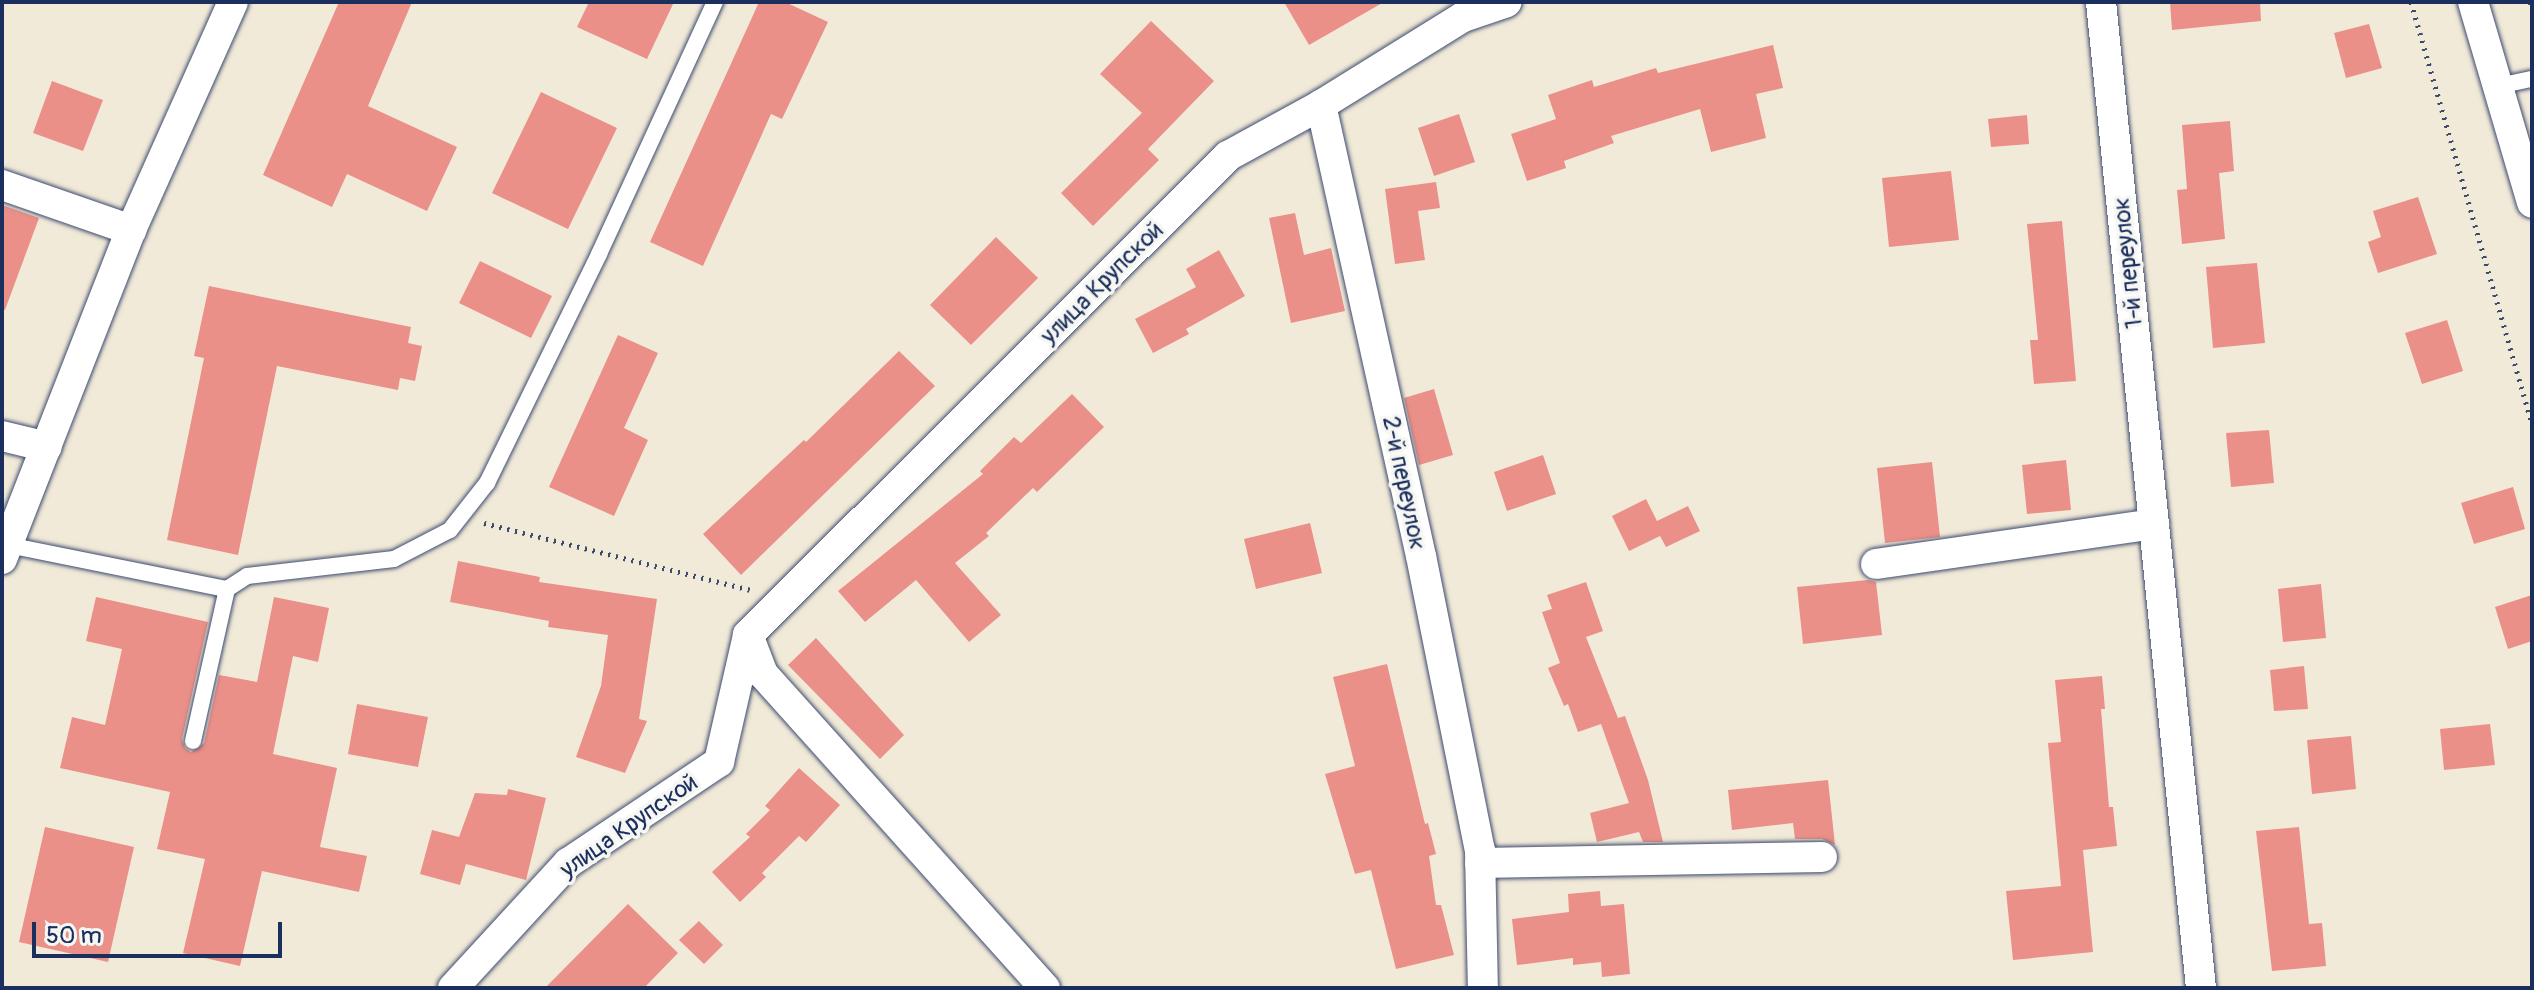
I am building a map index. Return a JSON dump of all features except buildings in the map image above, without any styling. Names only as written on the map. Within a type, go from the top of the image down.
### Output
[{"type":"street","points":[[5,552],[131,230],[233,2]]},
{"type":"street","name":"улица Крупской","points":[[453,988],[568,863],[719,762],[748,635],[1228,156],[1321,105],[1465,9],[1507,2]]},
{"type":"street","name":"1-й переулок","points":[[2101,2],[2201,988]]},
{"type":"street","points":[[2473,2],[2532,203]]},
{"type":"street","name":"2-й переулок","points":[[1321,105],[1421,556],[1480,863],[1483,988]]},
{"type":"street","points":[[2,185],[131,230]]},
{"type":"street","points":[[2,436],[47,447]]},
{"type":"street","points":[[1876,564],[2154,524]]},
{"type":"street","points":[[748,635],[763,674],[1045,988]]},
{"type":"street","points":[[1480,863],[1822,857]]},
{"type":"lane","points":[[5,552],[227,589],[247,576],[394,559],[450,530],[494,469],[599,254],[715,2]]},
{"type":"lane","points":[[2498,86],[2532,79]]},
{"type":"lane","points":[[193,741],[227,589]]},
{"type":"path","points":[[2411,2],[2532,424]]},
{"type":"path","points":[[2530,2],[2532,8]]},
{"type":"path","points":[[460,517],[745,587],[778,606]]}]
